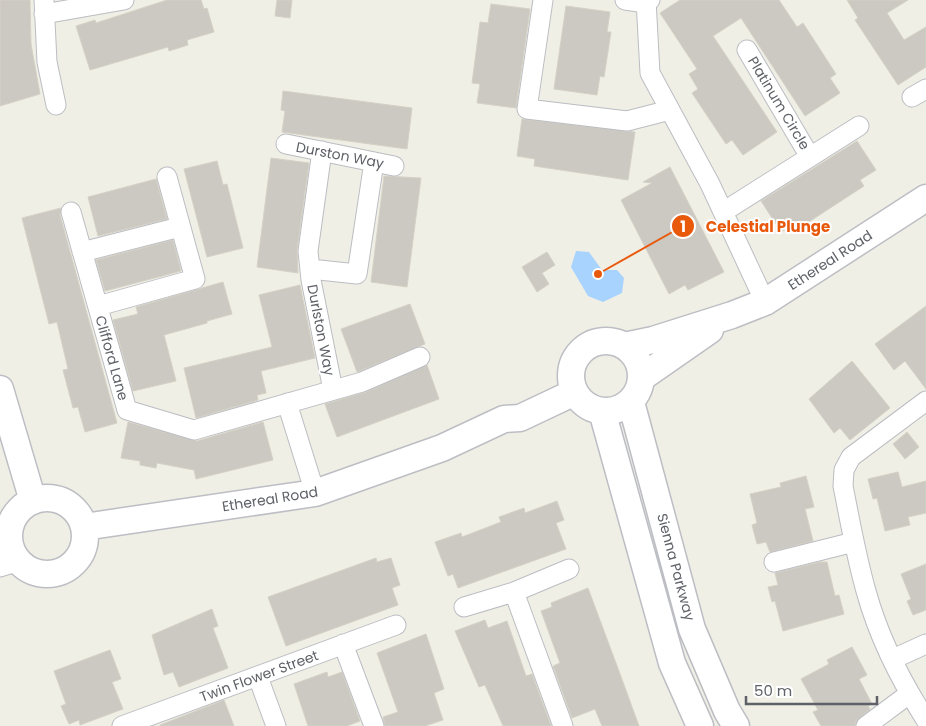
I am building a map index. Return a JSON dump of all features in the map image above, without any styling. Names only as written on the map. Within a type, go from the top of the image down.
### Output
[{"type":"street","points":[[56,105],[47,62],[44,7],[124,0]]},
{"type":"street","points":[[543,0],[527,109],[627,121],[670,110]]},
{"type":"street","points":[[625,0],[647,1],[650,73],[723,212],[765,302]]},
{"type":"street","name":"Platinum Circle","points":[[747,50],[810,157]]},
{"type":"street","name":"Platinum Circle","points":[[723,212],[858,126]]},
{"type":"street","name":"Durston Way","points":[[286,144],[394,166]]},
{"type":"street","name":"Durlston Way","points":[[322,152],[308,251],[333,390]]},
{"type":"street","name":"Durlston Way","points":[[310,269],[357,274],[374,162]]},
{"type":"street","name":"Clifford Lane","points":[[98,306],[195,279],[167,177]]},
{"type":"street","name":"Ethereal Road","points":[[84,527],[314,493],[442,448],[504,419],[513,408],[573,384],[577,357],[589,346],[601,341],[613,342],[624,346],[653,340],[732,316],[765,302],[926,198]]},
{"type":"street","name":"Clifford Lane","points":[[71,212],[127,410],[194,430],[287,403]]},
{"type":"street","points":[[82,252],[180,227]]},
{"type":"street","name":"Ethereal Road","points":[[642,378],[732,316]]},
{"type":"street","points":[[573,384],[586,405],[602,411],[622,408],[631,402],[640,387],[642,378],[637,360],[624,346]]},
{"type":"street","points":[[314,493],[287,403],[362,382],[420,357]]},
{"type":"street","points":[[0,389],[32,501]]},
{"type":"street","points":[[926,401],[851,457],[844,470],[843,486],[854,542],[869,601],[910,694],[926,720]]},
{"type":"street","name":"Sienna Parkway","points":[[631,402],[692,629],[726,711],[736,726]]},
{"type":"street","points":[[602,411],[672,663],[700,726]]},
{"type":"street","points":[[54,498],[64,502],[80,517],[84,527],[83,549],[69,567],[48,574],[36,573],[7,553],[10,527],[15,516],[22,507],[32,501],[54,498]]},
{"type":"street","points":[[774,562],[854,542]]},
{"type":"street","points":[[464,606],[514,592],[569,570]]},
{"type":"street","points":[[514,592],[563,726]]},
{"type":"street","name":"Twin Flower Street","points":[[122,726],[396,625]]},
{"type":"street","points":[[343,644],[374,726]]},
{"type":"street","points":[[894,659],[926,644]]},
{"type":"street","points":[[258,676],[276,726]]},
{"type":"street","points":[[866,726],[910,694]]},
{"type":"water","points":[[576,251],[589,252],[602,270],[617,270],[624,278],[622,293],[603,302],[588,296],[571,267]]},
{"type":"building","points":[[0,0],[30,0],[31,44],[40,94],[0,106]]},
{"type":"building","points":[[167,0],[201,0],[204,9],[207,8],[214,32],[187,40],[188,45],[169,51],[168,47],[90,70],[76,26],[95,20],[96,23]]},
{"type":"building","points":[[277,0],[292,0],[290,18],[275,16]]},
{"type":"building","points":[[680,0],[779,0],[797,27],[803,23],[836,74],[830,78],[840,93],[805,116],[741,18],[713,36],[777,132],[743,155],[732,140],[726,144],[692,93],[698,89],[689,74],[697,69],[660,13]]},
{"type":"building","points":[[847,0],[908,0],[887,13],[904,40],[926,27],[926,67],[898,85],[855,20],[858,18]]},
{"type":"building","points":[[491,4],[530,9],[516,108],[477,103],[480,84],[472,83],[480,22],[488,23]]},
{"type":"building","points":[[566,6],[610,12],[607,32],[611,32],[604,77],[600,76],[597,95],[554,89]]},
{"type":"building","points":[[283,91],[412,108],[407,149],[282,132],[285,111],[281,110]]},
{"type":"building","points":[[522,119],[635,132],[628,180],[534,166],[535,159],[517,156]]},
{"type":"building","points":[[857,141],[876,170],[860,180],[864,186],[801,227],[797,222],[781,232],[761,201]]},
{"type":"building","points":[[271,158],[309,163],[297,250],[298,273],[257,267]]},
{"type":"building","points":[[217,161],[223,185],[227,184],[243,248],[207,257],[184,169]]},
{"type":"building","points":[[670,167],[724,272],[688,290],[685,285],[669,294],[621,200],[652,183],[643,182]]},
{"type":"building","points":[[384,176],[421,178],[407,287],[371,282]]},
{"type":"building","points":[[156,179],[167,219],[98,236],[88,197]]},
{"type":"building","points":[[61,208],[60,215],[117,423],[85,432],[78,407],[73,408],[63,370],[68,369],[57,322],[49,324],[22,218]]},
{"type":"building","points":[[173,240],[181,271],[105,291],[96,260]]},
{"type":"building","points":[[547,252],[555,265],[542,273],[549,284],[537,292],[522,267]]},
{"type":"building","points":[[223,282],[232,314],[164,335],[176,381],[133,391],[113,320],[138,314],[136,307]]},
{"type":"building","points":[[300,285],[315,358],[261,371],[266,393],[257,395],[258,400],[196,418],[184,368],[272,347],[259,295]]},
{"type":"building","points":[[410,304],[425,344],[357,372],[341,329]]},
{"type":"building","points":[[926,306],[926,389],[905,361],[894,370],[875,344]]},
{"type":"building","points":[[852,361],[890,408],[850,440],[840,428],[834,433],[809,399]]},
{"type":"building","points":[[427,365],[439,399],[337,437],[325,404],[366,392]]},
{"type":"building","points":[[128,422],[197,441],[263,422],[273,460],[196,479],[194,470],[157,463],[156,468],[140,465],[140,461],[121,458]]},
{"type":"building","points":[[907,432],[919,447],[905,459],[893,444]]},
{"type":"building","points":[[898,472],[902,487],[926,481],[926,513],[908,517],[910,525],[885,531],[877,498],[873,499],[868,479]]},
{"type":"building","points":[[806,476],[814,507],[805,509],[813,541],[770,552],[766,542],[757,544],[752,525],[757,523],[750,494],[781,487],[780,483]]},
{"type":"building","points":[[557,501],[564,520],[556,523],[566,549],[458,588],[453,574],[448,576],[435,542],[461,533],[462,537],[501,522],[499,517],[524,508],[525,513]]},
{"type":"building","points":[[376,558],[377,562],[391,558],[400,585],[392,588],[398,605],[286,646],[268,597]]},
{"type":"building","points":[[827,562],[835,596],[839,595],[844,614],[783,631],[775,601],[772,602],[768,587],[778,585],[775,573]]},
{"type":"building","points":[[926,564],[926,610],[913,615],[907,601],[911,599],[901,574]]},
{"type":"building","points":[[588,588],[639,726],[602,726],[595,709],[572,718],[553,666],[560,663],[541,611],[552,607],[551,603]]},
{"type":"building","points":[[212,609],[218,626],[213,628],[228,668],[179,687],[173,672],[164,675],[152,635]]},
{"type":"building","points":[[485,620],[488,628],[507,621],[526,676],[532,674],[551,726],[503,726],[485,685],[479,687],[455,631]]},
{"type":"building","points":[[426,634],[444,689],[434,693],[443,720],[425,726],[385,726],[383,717],[398,712],[377,653]]},
{"type":"building","points":[[852,647],[867,675],[859,679],[872,704],[868,706],[870,709],[856,721],[855,726],[821,726],[813,712],[818,710],[801,679],[829,664],[827,660]]},
{"type":"building","points":[[110,650],[121,679],[112,682],[123,709],[80,725],[79,720],[69,724],[61,706],[66,704],[54,671]]},
{"type":"building","points":[[327,672],[328,677],[342,672],[360,721],[347,726],[308,726],[294,684]]},
{"type":"building","points":[[224,700],[234,726],[160,726],[160,725]]},
{"type":"place","name":"Celestial Plunge","points":[[598,274]]}]
